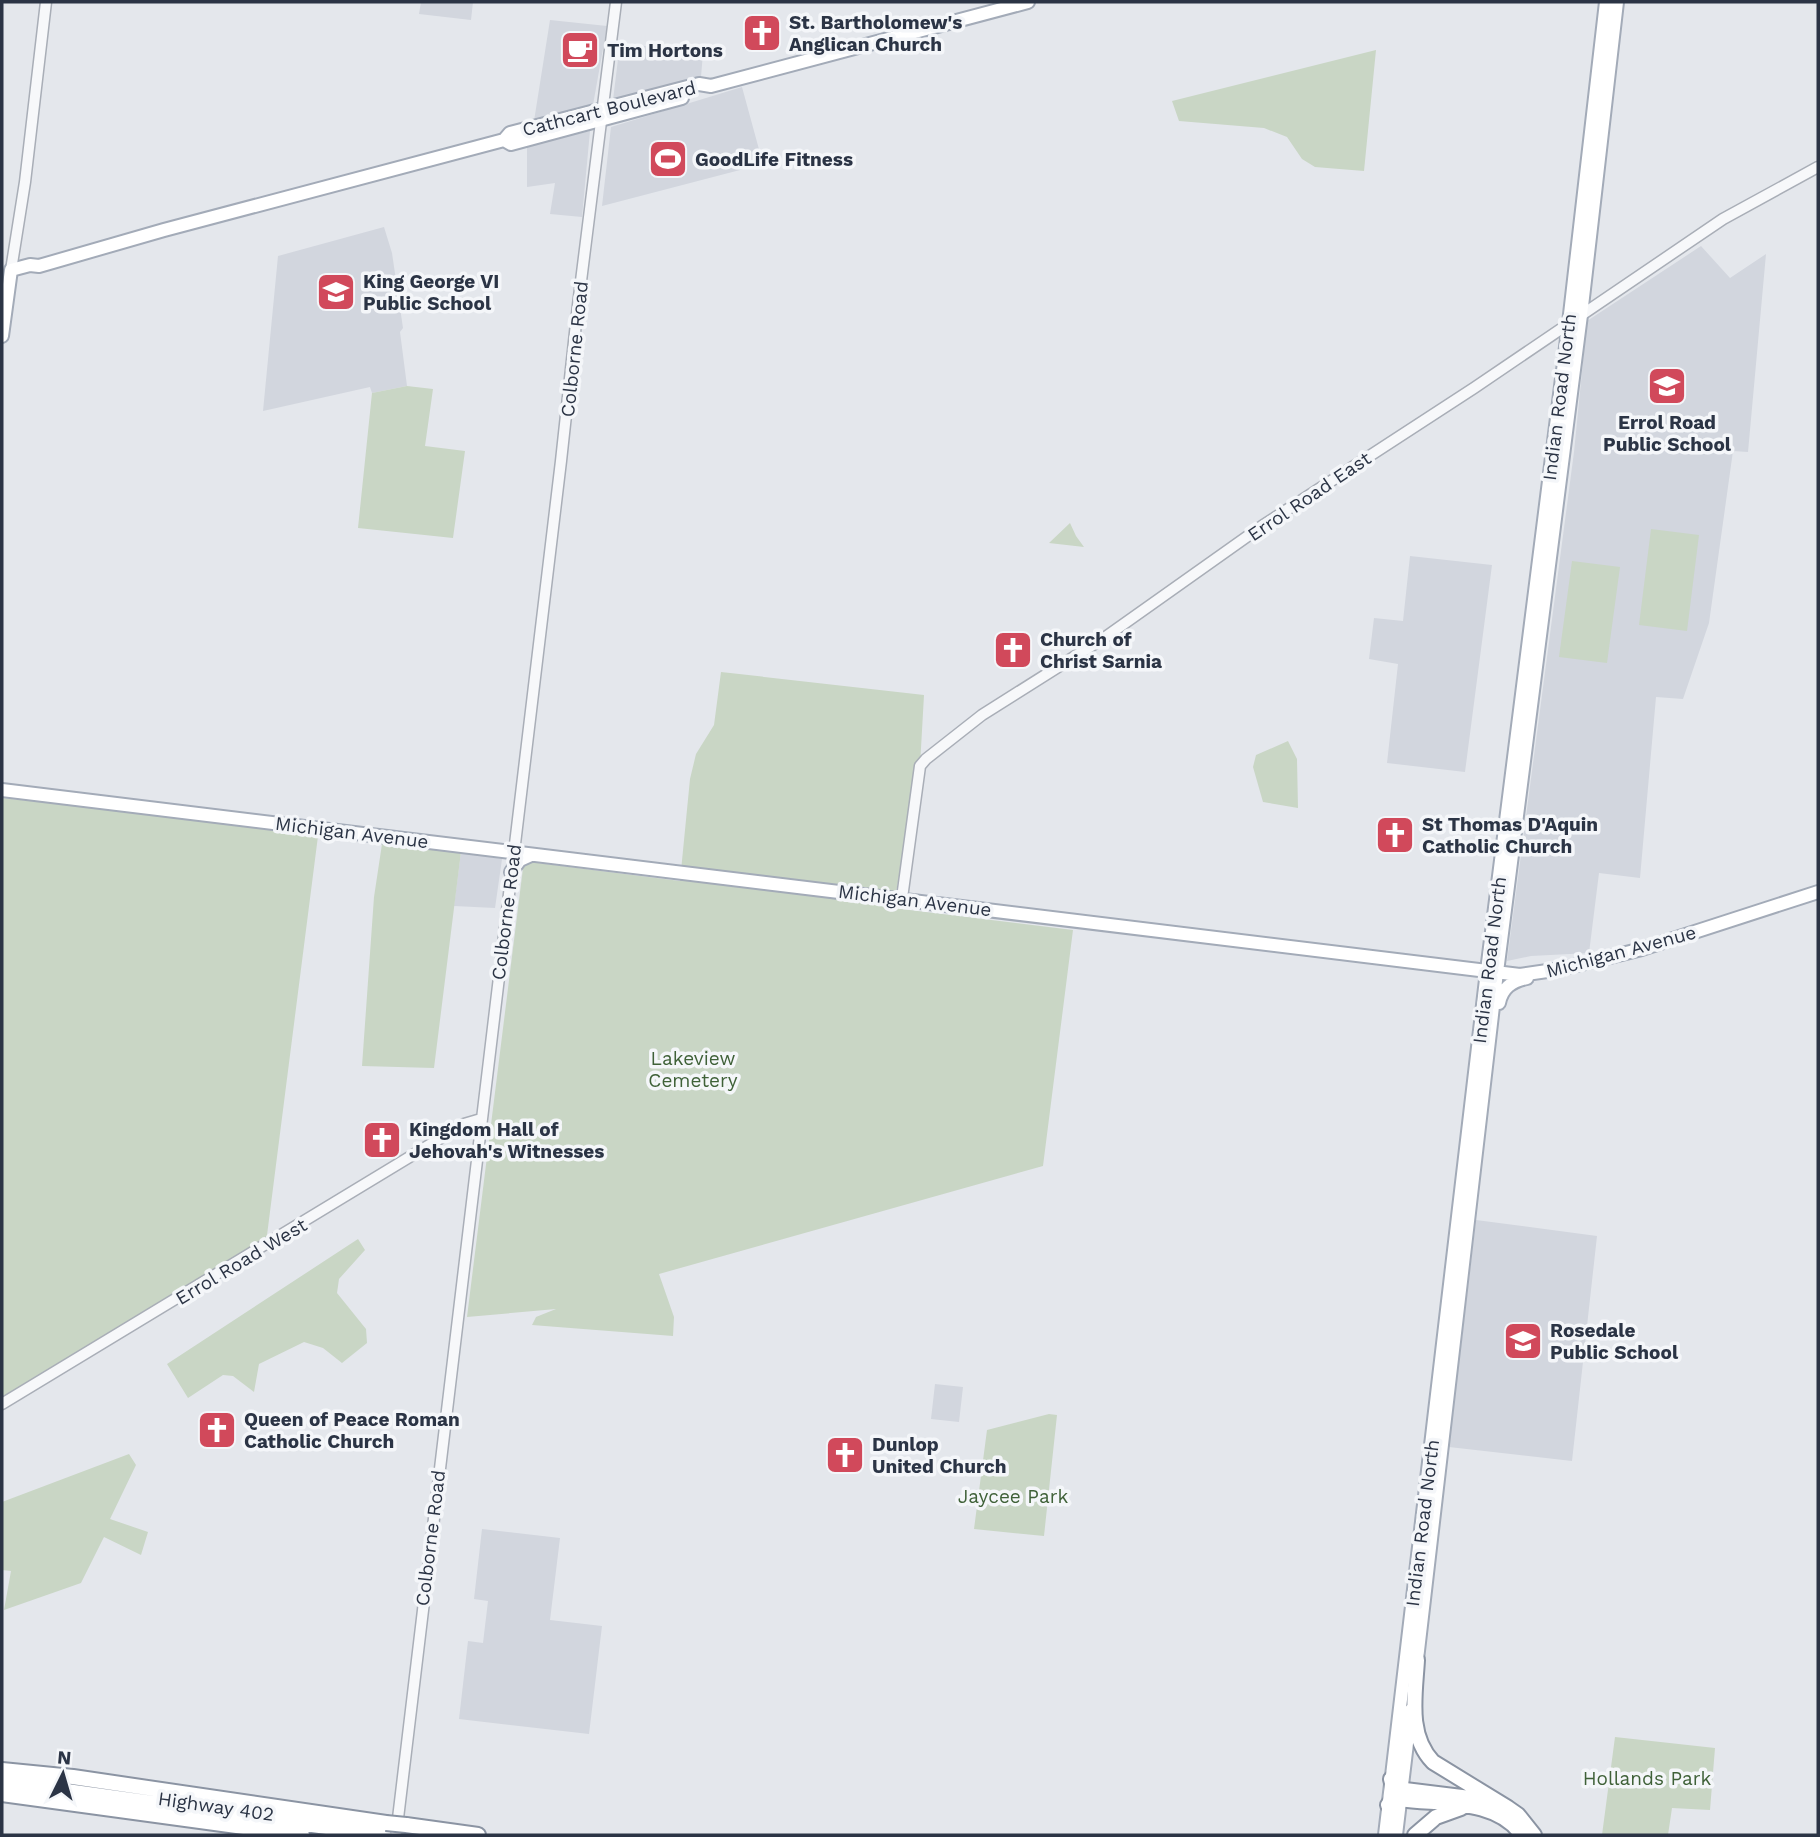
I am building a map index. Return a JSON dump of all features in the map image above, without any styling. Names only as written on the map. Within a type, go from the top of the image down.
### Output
[{"type":"highway","points":[[1417,1660],[1414,1709],[1418,1739],[1424,1754],[1518,1815],[1534,1835]]},
{"type":"highway","points":[[2,1764],[394,1830]]},
{"type":"highway","points":[[2,1770],[73,1777]]},
{"type":"highway","name":"Highway 402","points":[[2,1776],[431,1835]]},
{"type":"highway","points":[[2,1782],[394,1830],[478,1835]]},
{"type":"highway","name":"Highway 402","points":[[2,1794],[302,1835]]},
{"type":"highway","points":[[1396,1794],[1464,1796],[1501,1804]]},
{"type":"highway","points":[[1396,1794],[1477,1808],[1504,1817],[1522,1835]]},
{"type":"highway","points":[[2,1799],[106,1808]]},
{"type":"highway","points":[[1415,1835],[1426,1824],[1444,1813],[1459,1808],[1477,1808]]},
{"type":"main road","name":"Cathcart Boulevard","points":[[11,270],[30,265],[39,266],[504,140],[510,133],[703,92],[711,86],[1028,2]]},
{"type":"main road","name":"Indian Road North","points":[[1396,1835],[1396,1794],[1606,2]]},
{"type":"main road","name":"Indian Road North","points":[[1385,1835],[1396,1794],[1417,1660],[1491,1030],[1492,972],[1581,315],[1617,2]]},
{"type":"main road","points":[[2,336],[11,270]]},
{"type":"main road","name":"Michigan Avenue","points":[[2,790],[1523,975],[1561,969],[1642,949],[1818,892]]},
{"type":"main road","points":[[511,872],[520,860],[535,854]]},
{"type":"main road","points":[[1491,1030],[1501,995],[1510,984],[1561,969]]},
{"type":"street","points":[[11,270],[46,2]]},
{"type":"street","name":"Colborne Road","points":[[394,1830],[617,2]]},
{"type":"street","name":"Errol Road East","points":[[902,898],[920,766],[926,759],[982,715],[1104,638],[1262,526],[1723,219],[1818,167]]},
{"type":"street","name":"Errol Road West","points":[[2,1404],[464,1124],[481,1119]]},
{"type":"shaded area","points":[[421,2],[473,2],[471,20],[419,14]]},
{"type":"shaded area","points":[[550,20],[607,26],[593,105],[534,121]]},
{"type":"shaded area","points":[[620,43],[703,53],[701,77],[613,100]]},
{"type":"shaded area","points":[[742,87],[763,164],[602,206],[611,127]]},
{"type":"shaded area","points":[[590,131],[582,217],[550,214],[555,183],[527,187],[527,145]]},
{"type":"shaded area","name":"King George VI Public School","points":[[384,227],[392,253],[403,328],[400,332],[407,386],[372,393],[370,387],[263,411],[278,256]]},
{"type":"shaded area","points":[[1701,246],[1730,278],[1766,254],[1748,452],[1733,451],[1709,623],[1683,699],[1656,697],[1640,878],[1599,873],[1589,953],[1531,956],[1507,961],[1574,452],[1587,321]]},
{"type":"shaded area","points":[[1410,556],[1492,565],[1465,772],[1387,763],[1398,664],[1369,659],[1374,618],[1403,621]]},
{"type":"shaded area","points":[[461,852],[502,859],[495,908],[454,906]]},
{"type":"shaded area","name":"Rosedale Public School","points":[[1476,1220],[1597,1236],[1572,1461],[1449,1447]]},
{"type":"shaded area","points":[[935,1384],[963,1387],[959,1422],[931,1419]]},
{"type":"shaded area","points":[[482,1529],[560,1538],[550,1620],[602,1626],[589,1734],[459,1719],[468,1641],[483,1643],[488,1601],[474,1599]]},
{"type":"green space","points":[[1376,50],[1364,171],[1315,167],[1302,159],[1287,137],[1264,128],[1179,121],[1172,101]]},
{"type":"green space","points":[[407,386],[433,389],[425,446],[465,451],[453,538],[358,528],[372,393]]},
{"type":"green space","points":[[1070,523],[1084,547],[1049,543]]},
{"type":"green space","points":[[1651,529],[1699,535],[1687,631],[1639,625]]},
{"type":"green space","points":[[1572,561],[1620,567],[1607,663],[1559,657]]},
{"type":"green space","name":"Lakeview Cemetery","points":[[721,672],[924,695],[920,766],[893,908],[1073,930],[1043,1166],[659,1274],[674,1317],[673,1336],[532,1325],[536,1317],[556,1309],[467,1317],[523,868],[530,862],[680,881],[690,779],[696,754],[714,725]]},
{"type":"green space","points":[[1288,741],[1297,759],[1298,808],[1263,802],[1253,767],[1256,755]]},
{"type":"green space","points":[[2,798],[276,827],[272,831],[318,836],[266,1243],[2,1401]]},
{"type":"green space","points":[[382,844],[461,852],[434,1068],[362,1066],[374,897]]},
{"type":"green space","points":[[358,1239],[365,1250],[339,1279],[337,1293],[366,1329],[367,1343],[342,1363],[323,1348],[304,1342],[259,1364],[254,1392],[233,1376],[223,1375],[188,1398],[167,1364]]},
{"type":"green space","name":"Jaycee Park","points":[[1049,1414],[1057,1415],[1044,1536],[974,1529],[987,1430]]},
{"type":"green space","points":[[129,1454],[136,1465],[110,1519],[148,1532],[141,1555],[104,1537],[81,1583],[4,1610],[11,1571],[2,1570],[2,1502]]},
{"type":"green space","name":"Hollands Park","points":[[1615,1737],[1715,1748],[1710,1810],[1672,1808],[1668,1835],[1602,1835]]},
{"type":"place","name":"St. Bartholomew's Anglican Church","points":[[762,33]]},
{"type":"place","name":"Tim Hortons","points":[[580,50]]},
{"type":"place","name":"GoodLife Fitness","points":[[668,159]]},
{"type":"place","name":"King George VI Public School","points":[[336,292]]},
{"type":"place","name":"Errol Road Public School","points":[[1667,386]]},
{"type":"place","name":"Church of Christ Sarnia","points":[[1013,650]]},
{"type":"place","name":"St Thomas D'Aquin Catholic Church","points":[[1395,835]]},
{"type":"place","name":"Kingdom Hall of Jehovah's Witnesses","points":[[382,1140]]},
{"type":"place","name":"Rosedale Public School","points":[[1523,1341]]},
{"type":"place","name":"Queen of Peace Roman Catholic Church","points":[[217,1430]]},
{"type":"place","name":"Dunlop United Church","points":[[845,1455]]}]
